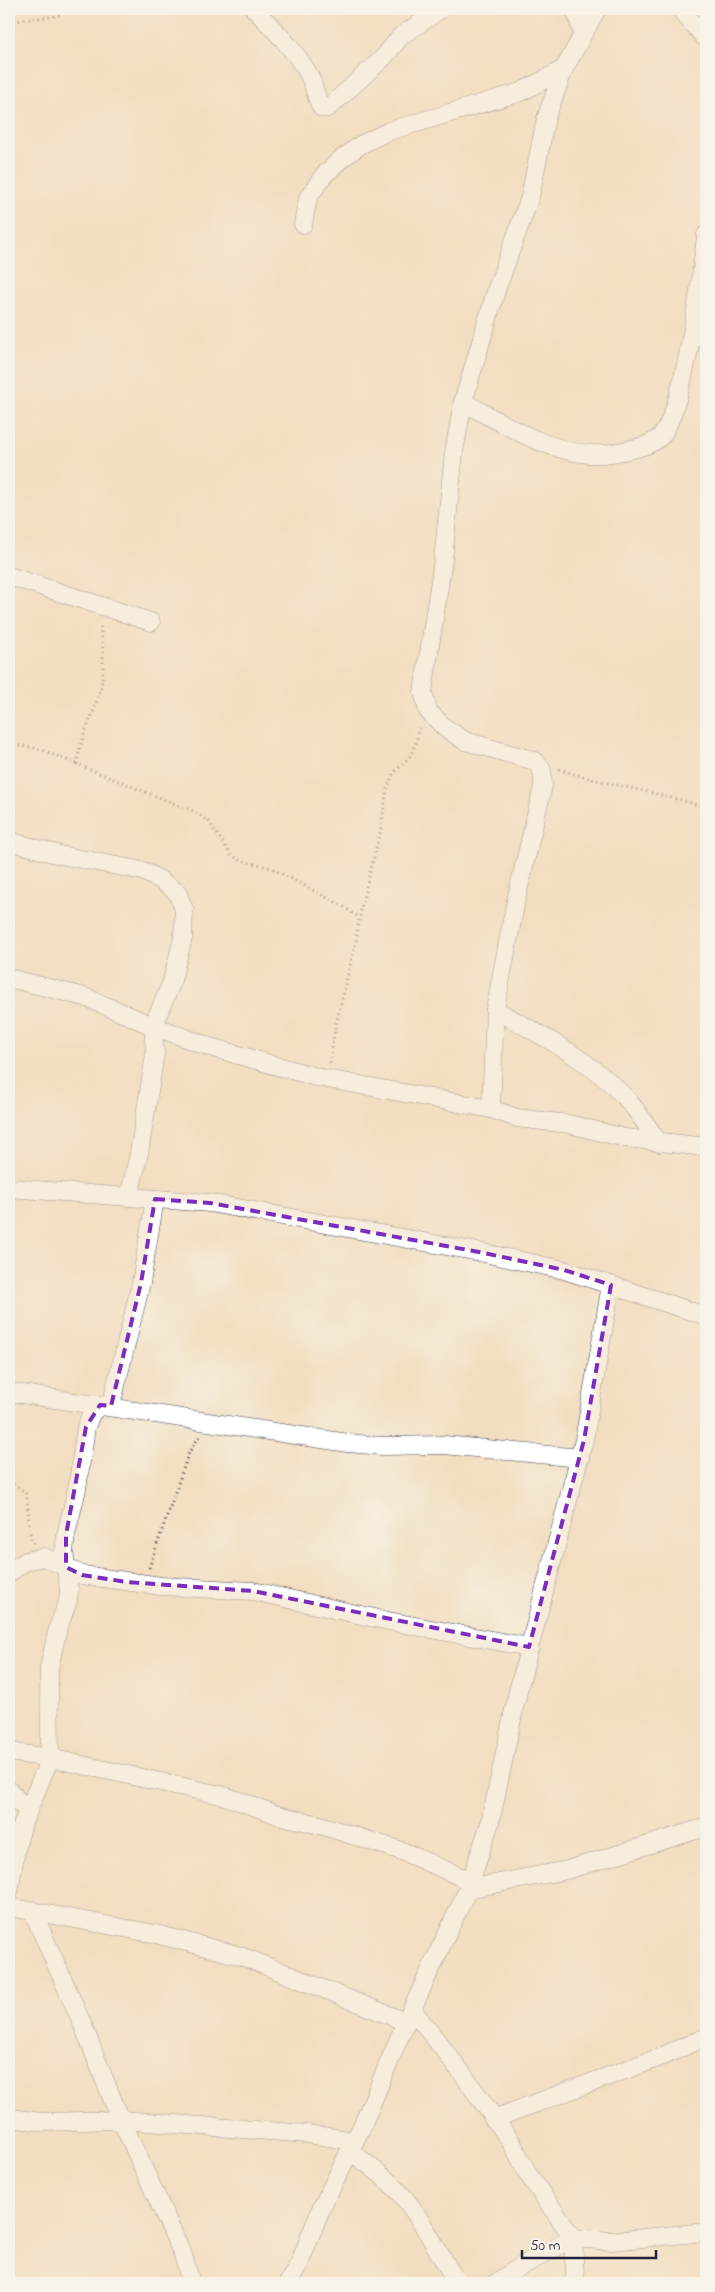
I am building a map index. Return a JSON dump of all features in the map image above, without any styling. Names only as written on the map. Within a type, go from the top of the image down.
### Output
[{"type":"street","points":[[254,9],[299,58],[313,82],[317,100],[322,108],[328,108],[377,64],[401,36],[441,9]]},
{"type":"street","points":[[575,9],[583,34]]},
{"type":"street","points":[[491,1109],[492,1038],[496,1010],[516,900],[543,786],[542,770],[534,761],[465,741],[444,727],[428,711],[423,692],[443,560],[454,452],[463,402],[497,288],[530,197],[546,118],[564,69],[597,9]]},
{"type":"street","points":[[680,9],[706,39]]},
{"type":"street","points":[[303,224],[308,198],[323,176],[341,159],[362,144],[389,131],[521,92],[564,69]]},
{"type":"street","points":[[463,402],[528,437],[566,450],[599,454],[634,449],[659,438],[672,416],[680,387],[702,275],[706,235]]},
{"type":"street","points":[[9,576],[151,622]]},
{"type":"street","points":[[9,841],[60,854],[143,871],[177,892],[184,909],[183,938],[171,984],[154,1026],[155,1054],[153,1072],[139,1153],[129,1197]]},
{"type":"street","points":[[9,978],[85,997],[210,1047],[329,1079],[491,1109],[517,1118],[569,1124],[624,1138],[706,1147]]},
{"type":"street","points":[[496,1010],[572,1054],[608,1081],[625,1098],[659,1143]]},
{"type":"street","points":[[9,1188],[210,1203],[479,1252],[564,1270],[706,1316]]},
{"type":"street","points":[[9,1892],[16,1850],[27,1811],[50,1758],[49,1668],[58,1628],[68,1601],[66,1535],[77,1489],[86,1427],[91,1414],[105,1405],[140,1283],[155,1199]]},
{"type":"street","points":[[288,2283],[352,2146],[469,1885],[490,1823],[529,1647],[580,1458],[611,1285]]},
{"type":"street","points":[[9,1392],[348,1443],[382,1446],[444,1445],[580,1458]]},
{"type":"street","points":[[9,1573],[26,1561],[44,1557],[82,1575],[145,1583],[253,1591],[388,1621],[529,1647]]},
{"type":"street","points":[[9,1752],[50,1758],[225,1796],[278,1815],[320,1825],[402,1851],[469,1885],[567,1870],[706,1826]]},
{"type":"street","points":[[9,1790],[27,1811]]},
{"type":"street","points":[[9,1907],[156,1934],[241,1956],[409,2016],[461,2072],[512,2144],[528,2174],[573,2238],[575,2276],[573,2283]]},
{"type":"street","points":[[32,1910],[82,2023],[121,2120],[182,2254],[191,2283]]},
{"type":"street","points":[[493,2119],[658,2058],[706,2037]]},
{"type":"street","points":[[9,2118],[42,2122],[121,2120],[308,2134],[352,2146],[400,2192],[411,2206],[458,2283]]},
{"type":"street","points":[[496,2283],[518,2268],[573,2238],[612,2240],[705,2237]]},
{"type":"path","points":[[9,22],[56,16],[77,9]]},
{"type":"path","points":[[76,764],[82,738],[103,680],[102,639],[97,605]]},
{"type":"path","points":[[329,1079],[335,1029],[380,833],[388,789],[393,774],[410,756],[416,743],[419,722]]},
{"type":"path","points":[[9,746],[24,746],[42,750],[196,812],[209,822],[231,855],[240,860],[255,862],[271,868],[341,905],[360,918]]},
{"type":"path","points":[[534,761],[580,776],[679,798],[706,808]]},
{"type":"path","points":[[145,1583],[153,1552],[170,1511],[189,1452],[209,1423]]},
{"type":"path","points":[[9,1482],[20,1488],[28,1497],[27,1516],[31,1538],[44,1557]]},
{"type":"highlighted area","points":[[155,1199],[210,1203],[479,1252],[564,1270],[611,1285],[584,1440],[529,1647],[253,1591],[127,1582],[82,1575],[66,1567],[66,1535],[86,1427],[100,1405],[111,1406],[141,1283]]}]
